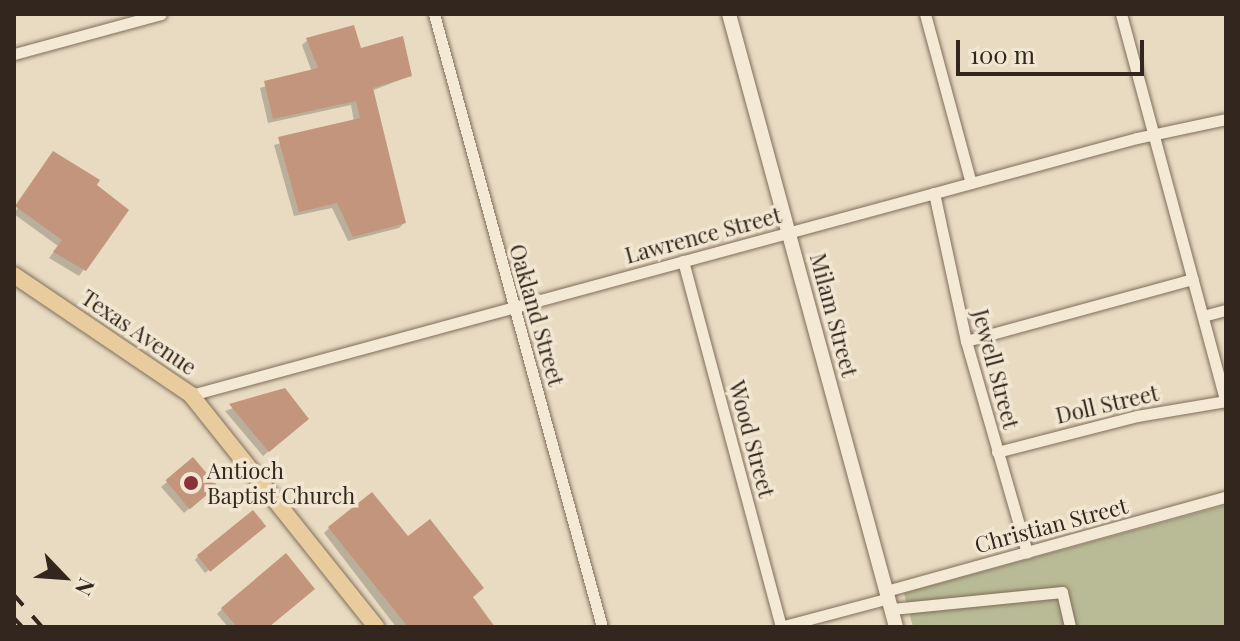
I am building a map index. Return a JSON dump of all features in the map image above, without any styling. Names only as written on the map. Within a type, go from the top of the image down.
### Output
[{"type":"main road","name":"Texas Avenue","points":[[14,275],[191,395],[376,627]]},
{"type":"street","points":[[14,54],[161,14]]},
{"type":"street","name":"Oakland Street","points":[[434,14],[602,627]]},
{"type":"street","name":"Milam Street","points":[[729,14],[896,627]]},
{"type":"street","points":[[925,14],[971,183]]},
{"type":"street","points":[[1121,14],[1226,402]]},
{"type":"street","name":"Lawrence Street","points":[[191,395],[971,183],[1226,119]]},
{"type":"street","name":"Jewell Street","points":[[934,193],[966,341],[1027,552]]},
{"type":"street","name":"Wood Street","points":[[683,261],[780,627]]},
{"type":"street","points":[[966,341],[1193,279]]},
{"type":"street","points":[[1203,316],[1226,310]]},
{"type":"street","name":"Doll Street","points":[[997,452],[1137,416],[1226,402]]},
{"type":"street","name":"Christian Street","points":[[889,599],[1027,552],[1226,497]]},
{"type":"street","points":[[780,627],[889,599],[1062,592],[1070,627]]},
{"type":"green space","points":[[1226,505],[1226,627],[913,627],[904,593]]},
{"type":"building","points":[[354,25],[361,48],[403,36],[412,76],[373,88],[406,223],[353,237],[337,203],[299,212],[278,137],[360,118],[356,101],[273,119],[264,81],[318,68],[306,38]]},
{"type":"building","points":[[53,151],[100,180],[97,185],[129,210],[86,271],[53,252],[62,240],[15,206]]},
{"type":"building","points":[[285,388],[309,419],[269,452],[229,404]]},
{"type":"building","name":"Antioch Baptist Church","points":[[193,457],[217,486],[190,509],[165,480]]},
{"type":"building","points":[[372,492],[408,536],[430,519],[484,588],[473,597],[495,627],[408,627],[328,527]]},
{"type":"building","points":[[253,510],[266,526],[210,572],[197,555]]},
{"type":"building","points":[[286,553],[315,589],[269,627],[237,627],[221,608]]},
{"type":"railway","points":[[14,595],[42,627]]},
{"type":"railway","points":[[14,618],[22,627]]},
{"type":"place","name":"Antioch Baptist Church","points":[[191,483]]}]
